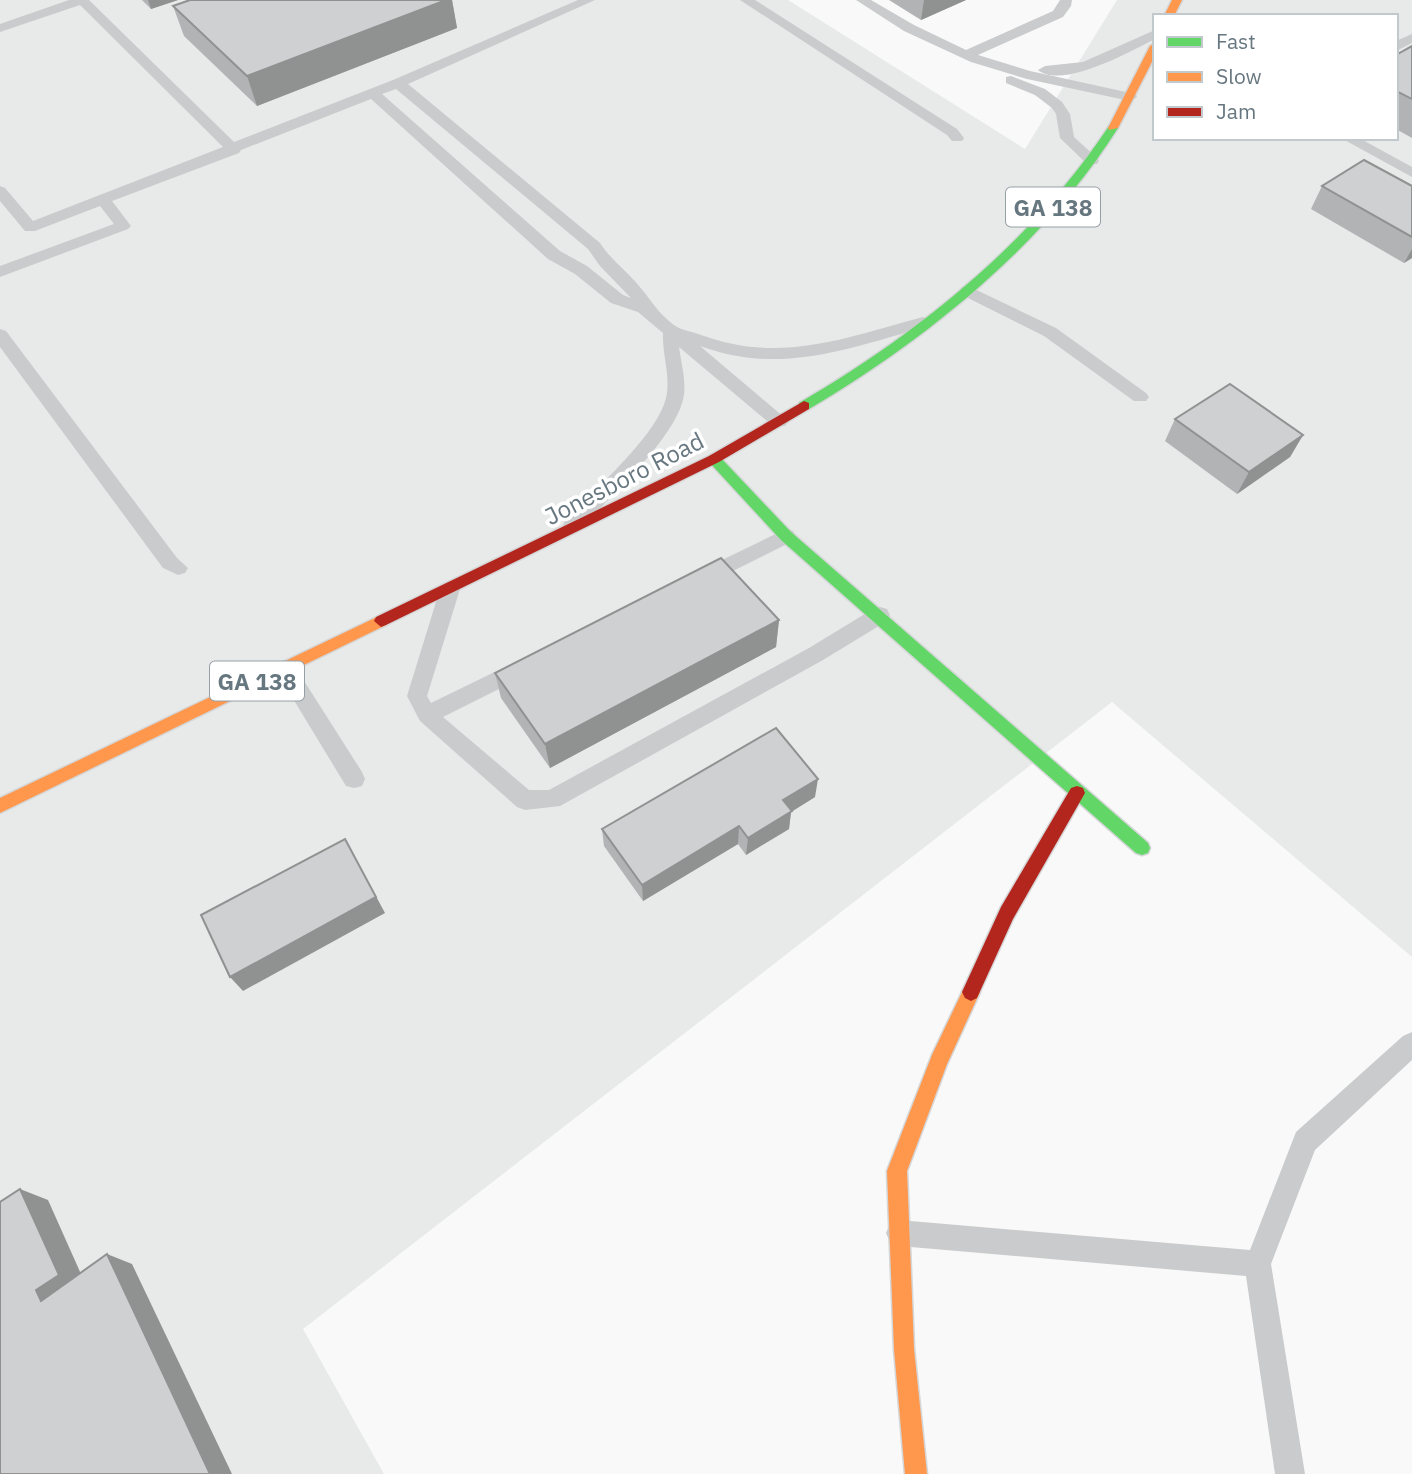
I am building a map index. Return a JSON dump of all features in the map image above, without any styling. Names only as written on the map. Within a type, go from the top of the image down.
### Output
[{"type":"main road","name":"Jonesboro Road","points":[[0,806],[714,459],[855,376],[936,318],[968,291],[1048,213],[1092,161],[1151,64]]},
{"type":"main road","points":[[714,459],[786,536],[880,615],[1142,848]]},
{"type":"main road","points":[[916,1474],[904,1349],[897,1171],[939,1060],[1007,913],[1077,793]]},
{"type":"lane","points":[[0,28],[81,0],[234,150]]},
{"type":"lane","points":[[0,191],[30,228],[234,150],[398,83],[589,0]]},
{"type":"lane","points":[[746,0],[952,132],[957,138]]},
{"type":"lane","points":[[862,0],[909,29],[994,65],[1130,97]]},
{"type":"lane","points":[[967,55],[1058,14],[1065,6],[1066,0]]},
{"type":"lane","points":[[994,65],[1052,71],[1083,66],[1153,35]]},
{"type":"lane","points":[[994,65],[1009,80],[1040,92],[1057,105],[1063,114],[1068,138],[1092,161]]},
{"type":"lane","points":[[398,83],[594,246],[599,258],[635,288],[644,308]]},
{"type":"lane","points":[[373,93],[554,255],[581,270],[617,299],[644,308],[779,422]]},
{"type":"lane","points":[[1352,140],[1412,173]]},
{"type":"lane","points":[[0,272],[123,226],[103,200]]},
{"type":"lane","points":[[968,291],[1050,332],[1140,397]]},
{"type":"lane","points":[[671,331],[725,349],[772,356],[804,353],[936,318]]},
{"type":"lane","points":[[564,534],[665,422],[675,398],[670,352],[671,331]]},
{"type":"lane","points":[[0,335],[170,563],[178,568]]},
{"type":"lane","points":[[687,585],[786,536]]},
{"type":"lane","points":[[450,589],[417,696],[427,715],[525,800],[552,800],[816,654],[880,615]]},
{"type":"lane","points":[[427,715],[539,659]]},
{"type":"lane","points":[[285,668],[354,779]]},
{"type":"lane","points":[[1290,1474],[1258,1264],[1305,1141],[1412,1044]]},
{"type":"lane","points":[[899,1233],[1258,1264]]},
{"type":"shaded area","points":[[0,0],[788,0],[1025,149],[1117,0],[1412,0],[1412,957],[1112,702],[303,1329],[384,1474],[0,1474]]},
{"type":"building","points":[[190,0],[446,0],[247,76],[173,6]]},
{"type":"building","points":[[1412,46],[1412,99],[1398,92],[1398,54]]},
{"type":"building","points":[[1364,160],[1412,186],[1412,237],[1322,186]]},
{"type":"building","points":[[1230,384],[1303,435],[1249,472],[1175,419]]},
{"type":"building","points":[[721,558],[779,620],[545,744],[495,673]]},
{"type":"building","points":[[776,728],[818,779],[783,800],[792,811],[748,838],[739,826],[642,885],[602,829]]},
{"type":"building","points":[[345,839],[376,897],[230,977],[201,915]]},
{"type":"building","points":[[20,1189],[59,1275],[36,1290],[41,1301],[107,1254],[210,1474],[0,1474],[0,1202]]},
{"type":"traffic: fast","points":[[804,406],[855,376],[968,291],[1057,203],[1092,161],[1113,128]]},
{"type":"traffic: fast","points":[[714,459],[786,536],[1142,848]]},
{"type":"traffic: slow","points":[[1170,14],[1177,0]]},
{"type":"traffic: slow","points":[[1113,128],[1153,50]]},
{"type":"traffic: slow","points":[[0,806],[381,621]]},
{"type":"traffic: slow","points":[[916,1474],[904,1349],[897,1171],[939,1061],[971,992]]},
{"type":"traffic: jam","points":[[381,621],[714,459],[804,406]]},
{"type":"traffic: jam","points":[[971,992],[1007,913],[1077,793]]}]
